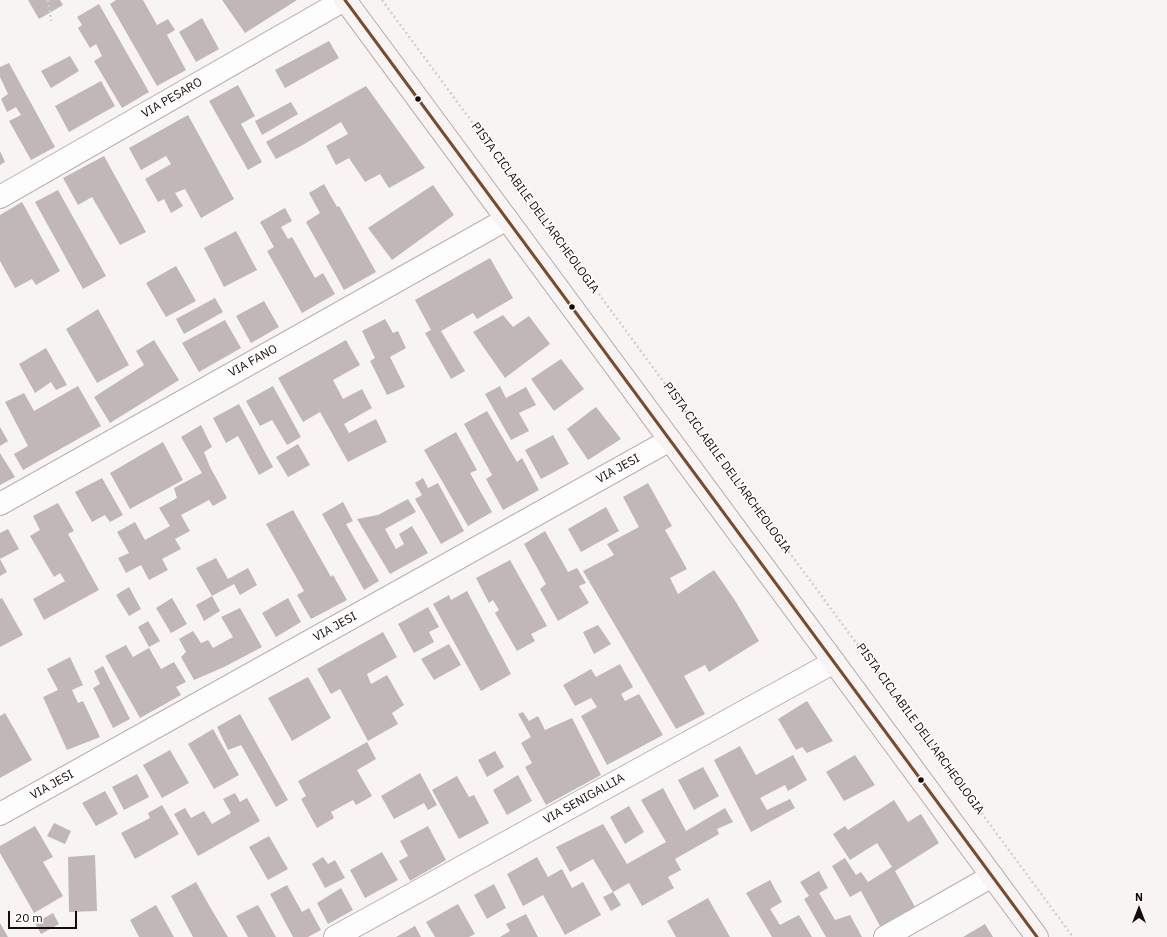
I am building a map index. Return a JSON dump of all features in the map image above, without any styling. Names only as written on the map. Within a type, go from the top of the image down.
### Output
[{"type":"main road","points":[[345,0],[1037,937]]},
{"type":"street","name":"VIA PESARO","points":[[0,197],[345,0]]},
{"type":"street","name":"VIA FANO","points":[[0,504],[507,219]]},
{"type":"street","name":"VIA JESI","points":[[0,814],[670,440]]},
{"type":"street","name":"VIA SENIGALLIA","points":[[335,937],[834,662]]},
{"type":"street","points":[[885,937],[992,876]]},
{"type":"path","points":[[48,0],[51,21]]},
{"type":"path","name":"PISTA CICLABILE DELL'ARCHEOLOGIA","points":[[382,0],[1073,937]]},
{"type":"building","points":[[28,0],[60,0],[63,5],[39,19]]},
{"type":"building","points":[[116,0],[143,0],[157,25],[168,19],[175,30],[167,35],[186,70],[157,86],[110,4]]},
{"type":"building","points":[[222,0],[297,0],[245,33]]},
{"type":"building","points":[[99,4],[149,92],[122,108],[94,61],[102,56],[96,44],[90,48],[78,28],[82,25],[77,17]]},
{"type":"building","points":[[202,18],[219,49],[196,62],[179,32]]},
{"type":"building","points":[[329,41],[339,58],[285,88],[275,70]]},
{"type":"building","points":[[70,56],[79,71],[51,88],[41,71]]},
{"type":"building","points":[[9,63],[55,147],[31,160],[9,121],[21,115],[16,107],[7,112],[1,99],[8,94],[0,77],[0,67]]},
{"type":"building","points":[[101,81],[115,106],[69,132],[55,106]]},
{"type":"building","points":[[238,85],[255,116],[241,124],[262,162],[248,170],[209,101]]},
{"type":"building","points":[[366,86],[425,168],[389,188],[380,174],[365,182],[349,158],[336,165],[326,146],[348,134],[341,122],[276,159],[266,142]]},
{"type":"building","points":[[291,102],[298,114],[262,135],[255,121]]},
{"type":"building","points":[[188,115],[234,199],[201,218],[185,189],[175,193],[183,206],[171,213],[164,199],[158,202],[145,179],[171,164],[166,156],[141,170],[129,148]]},
{"type":"building","points":[[0,151],[5,162],[0,165]]},
{"type":"building","points":[[104,156],[146,232],[120,245],[92,197],[78,205],[63,178]]},
{"type":"building","points":[[324,184],[337,207],[339,206],[376,272],[344,290],[306,222],[320,213],[309,193]]},
{"type":"building","points":[[433,185],[454,215],[392,260],[368,228]]},
{"type":"building","points":[[58,190],[106,276],[83,289],[35,202]]},
{"type":"building","points":[[22,202],[60,271],[36,285],[32,279],[15,288],[0,261],[0,215]]},
{"type":"building","points":[[285,208],[292,221],[281,227],[288,239],[292,237],[315,278],[323,273],[335,294],[302,313],[267,251],[274,247],[260,222]]},
{"type":"building","points":[[236,231],[257,270],[224,287],[204,248]]},
{"type":"building","points":[[490,258],[513,298],[477,319],[473,313],[441,331],[465,371],[451,379],[425,333],[431,330],[415,300]]},
{"type":"building","points":[[176,266],[196,301],[166,317],[146,283]]},
{"type":"building","points":[[215,298],[223,312],[184,334],[176,319]]},
{"type":"building","points":[[264,301],[279,327],[251,343],[236,316]]},
{"type":"building","points":[[98,309],[129,365],[97,383],[66,329]]},
{"type":"building","points":[[503,315],[513,327],[529,316],[550,344],[505,378],[473,332]]},
{"type":"building","points":[[385,319],[393,333],[398,331],[406,348],[390,357],[405,387],[387,395],[370,361],[375,358],[362,331]]},
{"type":"building","points":[[225,320],[241,348],[199,372],[182,343]]},
{"type":"building","points":[[154,340],[179,380],[110,423],[94,397],[144,365],[136,351]]},
{"type":"building","points":[[346,340],[360,365],[333,380],[343,399],[362,389],[372,408],[344,424],[349,433],[376,419],[387,442],[348,462],[320,412],[303,422],[278,378]]},
{"type":"building","points":[[46,348],[67,385],[56,390],[51,382],[35,393],[19,364]]},
{"type":"building","points":[[561,359],[584,389],[554,411],[531,379]]},
{"type":"building","points":[[78,386],[101,426],[23,470],[14,454],[28,446],[5,402],[24,393],[34,411]]},
{"type":"building","points":[[273,386],[301,437],[287,445],[272,420],[260,426],[246,401]]},
{"type":"building","points":[[500,386],[506,398],[526,387],[536,405],[519,413],[529,431],[511,440],[485,394]]},
{"type":"building","points":[[239,404],[273,467],[259,475],[238,436],[226,443],[213,418]]},
{"type":"building","points":[[596,407],[621,439],[588,460],[567,429]]},
{"type":"building","points":[[487,411],[517,462],[522,458],[539,490],[503,510],[486,479],[492,475],[464,424]]},
{"type":"building","points":[[201,425],[212,447],[204,452],[210,467],[227,498],[213,506],[209,500],[181,515],[190,531],[175,539],[181,549],[162,559],[168,570],[149,580],[141,565],[126,573],[118,558],[129,553],[117,532],[135,522],[145,540],[170,526],[159,508],[177,498],[174,488],[202,473],[181,437]]},
{"type":"building","points":[[0,427],[8,441],[0,446]]},
{"type":"building","points":[[456,432],[477,470],[470,473],[492,512],[468,526],[424,450]]},
{"type":"building","points":[[553,435],[569,464],[541,479],[525,450]]},
{"type":"building","points":[[163,442],[183,480],[130,509],[110,473]]},
{"type":"building","points":[[298,444],[310,465],[288,477],[276,457]]},
{"type":"building","points":[[0,453],[15,477],[0,485]]},
{"type":"building","points":[[102,478],[123,515],[110,522],[105,515],[92,522],[75,492]]},
{"type":"building","points":[[423,478],[428,488],[438,483],[464,531],[441,544],[415,499],[422,495],[415,483]]},
{"type":"building","points":[[648,483],[672,526],[665,530],[687,569],[670,578],[678,594],[714,570],[736,602],[759,641],[709,672],[705,665],[684,676],[705,714],[676,729],[583,571],[614,555],[607,544],[639,527],[623,497]]},
{"type":"building","points":[[408,499],[416,512],[385,529],[396,549],[404,544],[399,534],[412,526],[428,553],[390,574],[357,519],[378,515]]},
{"type":"building","points":[[343,502],[353,521],[346,524],[379,581],[364,590],[322,514]]},
{"type":"building","points":[[58,503],[74,531],[68,534],[99,590],[44,620],[33,599],[65,581],[60,573],[54,577],[30,536],[40,530],[33,516]]},
{"type":"building","points":[[606,507],[619,531],[581,552],[568,529]]},
{"type":"building","points":[[293,510],[331,577],[333,575],[347,600],[311,619],[297,595],[304,591],[266,524]]},
{"type":"building","points":[[8,529],[19,549],[0,559],[0,533]]},
{"type":"building","points":[[545,531],[568,572],[577,568],[586,583],[579,586],[589,603],[558,621],[540,589],[546,584],[524,544]]},
{"type":"building","points":[[216,558],[228,579],[248,568],[257,585],[240,595],[234,584],[212,596],[196,568]]},
{"type":"building","points":[[0,559],[7,572],[0,576]]},
{"type":"building","points":[[510,560],[547,626],[531,634],[535,641],[517,651],[495,613],[499,610],[493,600],[489,603],[476,578]]},
{"type":"building","points":[[129,587],[141,609],[129,616],[116,595]]},
{"type":"building","points":[[467,591],[511,674],[481,691],[433,604],[449,595],[451,600]]},
{"type":"building","points":[[212,596],[220,611],[204,621],[196,605]]},
{"type":"building","points":[[2,598],[23,635],[0,647],[0,599]]},
{"type":"building","points":[[172,598],[187,624],[171,633],[156,608]]},
{"type":"building","points":[[288,598],[301,622],[276,637],[262,613]]},
{"type":"building","points":[[428,607],[439,627],[429,632],[434,642],[414,653],[398,624]]},
{"type":"building","points":[[240,608],[262,647],[224,667],[194,680],[181,657],[186,652],[179,639],[193,631],[201,643],[208,640],[213,648],[233,637],[221,617]]},
{"type":"building","points":[[148,621],[160,641],[149,647],[138,627]]},
{"type":"building","points":[[598,625],[611,644],[594,654],[583,632]]},
{"type":"building","points":[[383,632],[397,657],[367,674],[371,684],[387,675],[404,705],[392,713],[398,724],[368,741],[340,689],[331,694],[317,669]]},
{"type":"building","points":[[449,644],[461,665],[434,680],[421,659]]},
{"type":"building","points":[[126,645],[133,657],[149,648],[161,669],[174,662],[186,682],[176,687],[181,695],[140,718],[105,656]]},
{"type":"building","points":[[70,657],[83,685],[72,690],[78,703],[83,701],[100,737],[67,750],[43,697],[58,690],[47,669]]},
{"type":"building","points":[[620,664],[633,687],[621,694],[625,701],[639,694],[663,735],[607,765],[581,716],[597,707],[591,698],[575,706],[563,685],[591,669],[596,677]]},
{"type":"building","points":[[103,666],[130,719],[113,728],[93,688],[100,684],[94,671]]},
{"type":"building","points":[[308,677],[331,718],[292,741],[268,698]]},
{"type":"building","points":[[807,701],[833,741],[807,753],[802,747],[796,750],[778,719]]},
{"type":"building","points":[[523,712],[529,721],[538,716],[545,730],[572,718],[601,775],[546,805],[525,767],[532,763],[521,743],[531,737],[518,714]]},
{"type":"building","points":[[5,713],[32,760],[0,778],[0,716]]},
{"type":"building","points":[[240,714],[288,800],[276,807],[241,745],[228,750],[217,727]]},
{"type":"building","points":[[213,729],[239,775],[214,789],[188,744]]},
{"type":"building","points":[[367,742],[376,759],[357,770],[372,796],[356,805],[353,800],[331,812],[334,818],[317,828],[301,799],[306,796],[298,781]]},
{"type":"building","points":[[740,746],[756,775],[793,755],[807,780],[788,791],[785,785],[760,798],[767,810],[790,799],[795,808],[751,832],[714,760]]},
{"type":"building","points":[[170,750],[189,783],[162,798],[143,765]]},
{"type":"building","points":[[495,751],[504,767],[487,777],[478,760]]},
{"type":"building","points":[[855,755],[875,785],[844,801],[826,772]]},
{"type":"building","points":[[703,767],[719,796],[694,810],[678,780]]},
{"type":"building","points":[[420,773],[437,805],[428,810],[424,803],[394,819],[381,796]]},
{"type":"building","points":[[137,774],[149,797],[124,810],[112,787]]},
{"type":"building","points":[[518,775],[532,801],[507,815],[493,790]]},
{"type":"building","points":[[457,776],[469,797],[474,795],[489,823],[459,839],[432,790]]},
{"type":"building","points":[[663,788],[686,831],[725,808],[733,822],[717,829],[719,834],[675,859],[681,870],[668,877],[674,888],[642,906],[629,883],[613,892],[593,859],[570,872],[556,847],[603,824],[627,864],[666,842],[641,800]]},
{"type":"building","points":[[105,791],[118,814],[96,826],[82,803]]},
{"type":"building","points":[[235,793],[240,802],[247,798],[260,821],[198,856],[174,814],[185,808],[191,818],[204,811],[212,824],[231,813],[223,799]]},
{"type":"building","points":[[894,800],[908,822],[921,814],[939,843],[895,871],[915,907],[880,926],[861,891],[850,897],[832,866],[845,858],[856,875],[861,872],[868,882],[892,867],[877,843],[850,860],[833,834],[845,826],[848,830]]},
{"type":"building","points":[[162,805],[179,834],[135,859],[121,833],[150,818],[148,813]]},
{"type":"building","points":[[629,806],[644,832],[625,844],[610,817]]},
{"type":"building","points":[[54,823],[71,831],[65,844],[47,836]]},
{"type":"building","points":[[35,826],[53,857],[43,862],[63,896],[34,913],[0,853],[0,846]]},
{"type":"building","points":[[428,826],[446,860],[410,881],[399,861],[408,856],[400,841]]},
{"type":"building","points":[[269,836],[288,869],[268,880],[249,847]]},
{"type":"building","points":[[382,852],[398,880],[365,898],[350,870]]},
{"type":"building","points":[[95,855],[97,911],[69,912],[68,857]]},
{"type":"building","points":[[323,857],[328,864],[335,860],[345,878],[325,888],[312,864]]},
{"type":"building","points":[[537,857],[548,877],[562,869],[572,888],[583,882],[601,915],[565,935],[543,895],[523,906],[507,874]]},
{"type":"building","points":[[819,871],[828,888],[819,893],[835,920],[850,915],[862,937],[826,937],[804,899],[809,896],[800,882]]},
{"type":"building","points":[[770,880],[782,902],[770,909],[780,925],[799,915],[812,937],[772,937],[746,893]]},
{"type":"building","points":[[196,882],[228,937],[193,937],[171,896]]},
{"type":"building","points":[[494,884],[506,908],[487,919],[474,895]]},
{"type":"building","points":[[287,885],[302,912],[309,908],[321,930],[308,937],[293,937],[270,894]]},
{"type":"building","points":[[341,888],[353,910],[328,924],[317,903]]},
{"type":"building","points":[[613,892],[621,905],[611,911],[603,897]]},
{"type":"building","points":[[708,898],[730,937],[676,937],[667,921]]},
{"type":"building","points":[[458,904],[475,934],[469,937],[435,937],[426,922]]},
{"type":"building","points":[[156,905],[174,937],[139,937],[130,920]]},
{"type":"building","points":[[258,905],[276,937],[248,937],[236,916]]},
{"type":"building","points":[[53,913],[59,924],[41,934],[35,923]]},
{"type":"building","points":[[526,914],[538,937],[500,937],[510,931],[506,924]]},
{"type":"building","points":[[0,923],[8,937],[0,937]]},
{"type":"building","points":[[985,924],[993,937],[963,937]]},
{"type":"building","points":[[415,926],[421,937],[396,937]]},
{"type":"transit line","points":[[345,0],[1037,937]]}]
